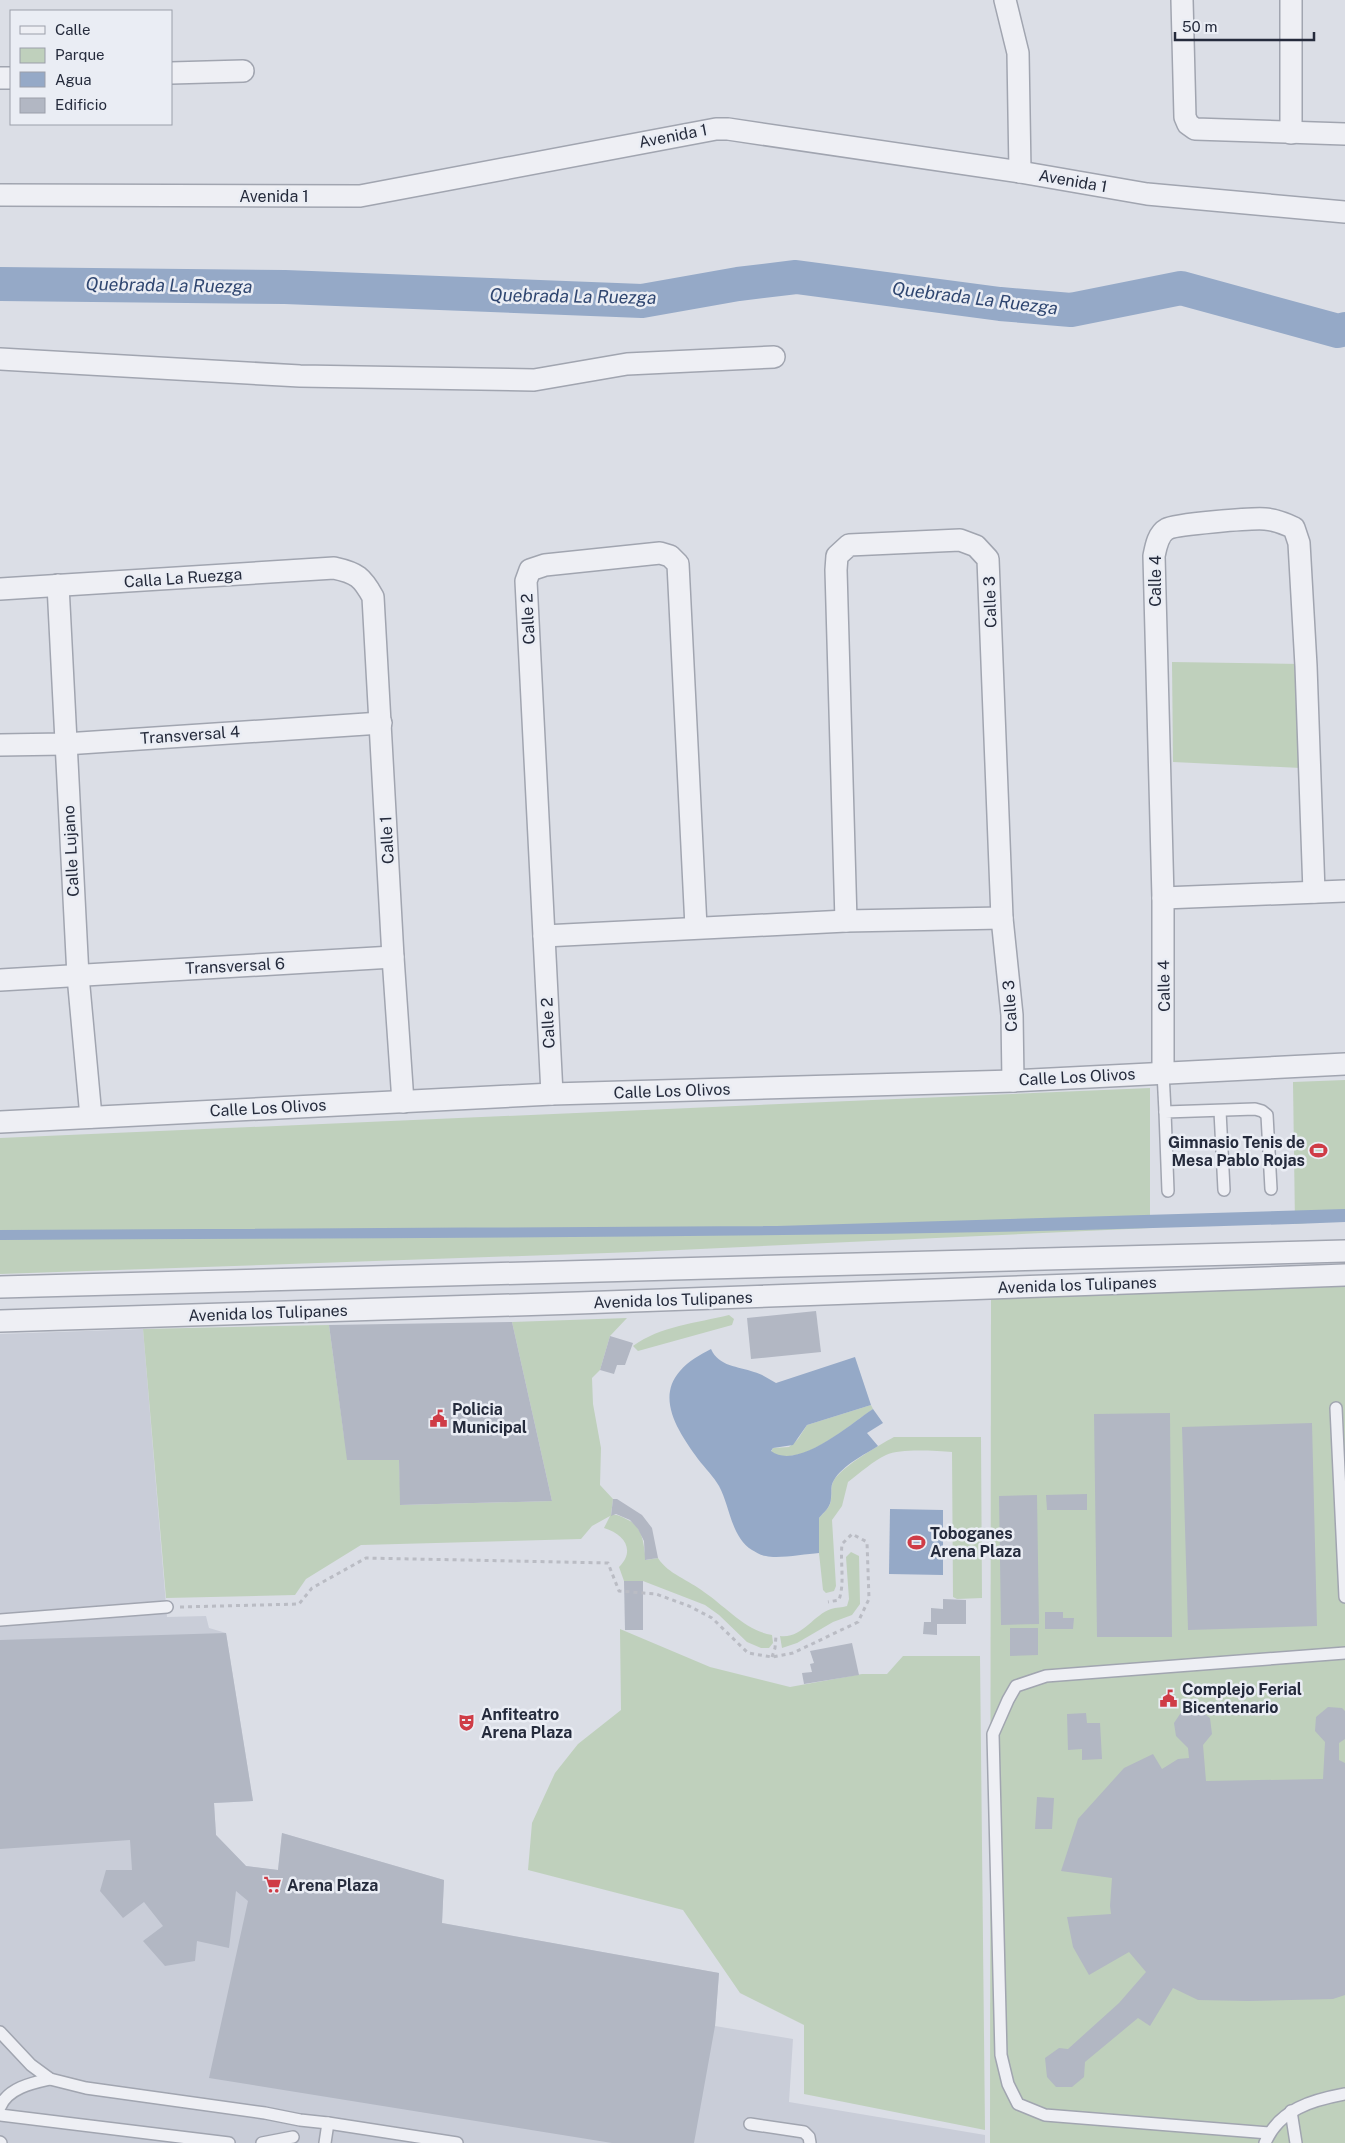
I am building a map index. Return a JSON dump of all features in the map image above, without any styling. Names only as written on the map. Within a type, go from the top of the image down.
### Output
[{"type":"street","points":[[1005,0],[1018,53],[1020,172]]},
{"type":"street","points":[[1182,0],[1185,116],[1188,124],[1195,129],[1345,134]]},
{"type":"street","points":[[1291,0],[1291,132]]},
{"type":"street","points":[[172,73],[243,71]]},
{"type":"street","name":"Avenida 1","points":[[0,195],[360,196],[716,129],[728,129],[1020,172],[1146,194],[1345,212]]},
{"type":"street","points":[[0,359],[300,376],[534,380],[627,364],[774,357]]},
{"type":"street","name":"Calle 4","points":[[1164,1072],[1163,898],[1154,556],[1157,540],[1166,529],[1262,519],[1282,522],[1294,528],[1299,543],[1306,666],[1314,892]]},
{"type":"street","name":"Calle 3","points":[[846,921],[837,556],[849,545],[960,540],[976,546],[988,559],[1002,918],[1012,1015],[1013,1081]]},
{"type":"street","name":"Calle 2","points":[[552,1094],[526,581],[530,570],[545,565],[660,553],[670,556],[678,564],[696,927]]},
{"type":"street","name":"Calla La Ruezga","points":[[0,589],[334,568],[350,572],[363,580]]},
{"type":"street","name":"Calle 1","points":[[363,580],[373,598],[403,1102]]},
{"type":"street","name":"Calle Lujano","points":[[58,585],[78,976],[91,1117]]},
{"type":"street","name":"Transversal 4","points":[[0,745],[66,744],[381,723]]},
{"type":"street","points":[[1163,898],[1345,891]]},
{"type":"street","points":[[544,936],[846,921],[1002,918]]},
{"type":"street","name":"Transversal 6","points":[[0,980],[393,957]]},
{"type":"street","name":"Calle Los Olivos","points":[[0,1122],[552,1094],[1013,1081],[1345,1064]]},
{"type":"street","name":"Avenida los Tulipanes","points":[[0,1287],[1345,1251]]},
{"type":"street","name":"Avenida los Tulipanes","points":[[0,1321],[465,1307],[1345,1275]]},
{"type":"street","points":[[465,1276],[465,1307]]},
{"type":"lane","points":[[1164,1072],[1168,1191]]},
{"type":"lane","points":[[1165,1112],[1256,1108],[1262,1110],[1267,1115],[1271,1189]]},
{"type":"lane","points":[[1220,1111],[1224,1190]]},
{"type":"lane","points":[[1336,1408],[1345,1597]]},
{"type":"lane","points":[[0,1620],[167,1607]]},
{"type":"lane","points":[[1345,1653],[1046,1676],[1016,1686],[993,1734],[1001,2055],[1008,2084],[1018,2104],[1045,2115],[1267,2138],[1291,2111],[1316,2100],[1345,2094]]},
{"type":"lane","points":[[0,2032],[31,2065],[50,2079],[86,2088],[265,2113],[300,2120],[328,2122],[457,2143]]},
{"type":"lane","points":[[0,2107],[21,2086],[50,2079]]},
{"type":"lane","points":[[1291,2111],[1296,2143]]},
{"type":"lane","points":[[0,2115],[229,2143]]},
{"type":"lane","points":[[262,2143],[293,2140],[300,2120]]},
{"type":"lane","points":[[325,2143],[328,2122]]},
{"type":"lane","points":[[750,2124],[804,2132],[809,2137],[810,2143]]},
{"type":"path","points":[[167,1607],[299,1604],[312,1588],[366,1558],[608,1563],[619,1591],[656,1594],[689,1606],[712,1618],[748,1653],[772,1657],[792,1653],[858,1622],[869,1599],[869,1563],[867,1542],[852,1534],[842,1544],[840,1561],[842,1592],[840,1600],[828,1602]]},
{"type":"path","points":[[772,1657],[776,1636]]},
{"type":"shaded area","points":[[143,1329],[167,1617],[206,1616],[209,1628],[226,1633],[253,1801],[214,1803],[216,1835],[246,1866],[278,1870],[282,1833],[444,1880],[442,1923],[719,1973],[715,2026],[793,2039],[789,2102],[985,2135],[985,2143],[0,2143],[0,1334]]},
{"type":"green space","points":[[1172,662],[1300,664],[1301,768],[1173,762]]},
{"type":"green space","name":"Gimnasio Tenis de Mesa Pablo Rojas","points":[[1345,1080],[1345,1220],[1295,1224],[1293,1082]]},
{"type":"green space","points":[[1150,1088],[1150,1228],[636,1252],[0,1274],[0,1138]]},
{"type":"green space","name":"Complejo Ferial Bicentenario","points":[[1345,1285],[1345,2143],[990,2143],[991,1299]]},
{"type":"green space","points":[[729,1315],[734,1319],[732,1325],[638,1351],[633,1346],[644,1339],[667,1330]]},
{"type":"green space","points":[[627,1318],[610,1336],[600,1370],[592,1378],[593,1404],[601,1448],[600,1485],[613,1499],[611,1515],[620,1516],[636,1526],[642,1536],[646,1560],[658,1558],[667,1568],[698,1588],[753,1629],[772,1635],[773,1643],[769,1648],[761,1648],[747,1642],[719,1615],[705,1605],[643,1581],[624,1581],[619,1567],[627,1555],[627,1549],[622,1538],[604,1528],[610,1516],[592,1526],[581,1539],[361,1545],[306,1579],[295,1595],[166,1598],[143,1329],[329,1325],[344,1436],[399,1460],[401,1505],[552,1501],[512,1322]]},
{"type":"green space","points":[[871,1405],[873,1409],[810,1451],[783,1456],[771,1452],[773,1448],[789,1447],[798,1439],[807,1425]]},
{"type":"green space","points":[[894,1437],[981,1437],[982,1598],[957,1599],[953,1597],[952,1452],[937,1451],[900,1451],[886,1455],[848,1482],[842,1506],[832,1520],[836,1586],[834,1591],[826,1593],[823,1590],[819,1553],[819,1518],[830,1504],[834,1480],[853,1462]]},
{"type":"green space","points":[[851,1552],[859,1556],[860,1604],[852,1615],[833,1622],[797,1643],[782,1648],[780,1636],[795,1634],[825,1612],[833,1608],[847,1606],[849,1599],[846,1557]]},
{"type":"green space","points":[[620,1629],[710,1667],[790,1687],[862,1674],[887,1674],[903,1656],[980,1656],[985,2130],[804,2094],[804,2025],[740,1993],[683,1910],[528,1870],[532,1823],[555,1773],[578,1744],[621,1710]]},
{"type":"water","points":[[1345,1209],[1345,1222],[1009,1232],[0,1240],[0,1230],[777,1226]]},
{"type":"water","points":[[711,1349],[714,1355],[724,1363],[760,1374],[776,1383],[855,1357],[871,1405],[807,1425],[793,1445],[773,1448],[771,1451],[782,1456],[795,1455],[809,1450],[824,1443],[873,1409],[883,1423],[867,1433],[878,1446],[848,1465],[833,1482],[830,1504],[819,1518],[819,1553],[771,1557],[760,1555],[745,1544],[735,1529],[723,1494],[715,1479],[698,1459],[678,1428],[670,1405],[670,1393],[673,1382],[687,1364]]},
{"type":"water","name":"Toboganes Arena Plaza","points":[[890,1509],[943,1510],[943,1575],[889,1574]]},
{"type":"building","points":[[816,1311],[821,1352],[751,1359],[747,1318]]},
{"type":"building","name":"Policia Municipal","points":[[512,1322],[552,1501],[400,1505],[399,1460],[347,1460],[329,1325]]},
{"type":"building","points":[[610,1336],[633,1343],[625,1365],[617,1365],[614,1374],[600,1370]]},
{"type":"building","points":[[1170,1413],[1172,1637],[1097,1637],[1094,1414]]},
{"type":"building","points":[[1312,1423],[1317,1626],[1188,1630],[1182,1427]]},
{"type":"building","points":[[1087,1494],[1087,1510],[1047,1510],[1046,1495]]},
{"type":"building","points":[[1037,1495],[1039,1624],[1001,1625],[999,1496]]},
{"type":"building","points":[[613,1499],[617,1499],[642,1515],[652,1528],[658,1558],[645,1560],[644,1541],[638,1529],[630,1520],[616,1514],[611,1516]]},
{"type":"building","points":[[624,1581],[643,1581],[643,1630],[625,1630]]},
{"type":"building","points":[[943,1599],[966,1600],[966,1624],[937,1624],[937,1635],[923,1634],[924,1622],[931,1622],[931,1608],[943,1609]]},
{"type":"building","points":[[1045,1612],[1063,1612],[1063,1618],[1074,1618],[1073,1629],[1045,1629]]},
{"type":"building","points":[[1010,1628],[1038,1628],[1038,1655],[1010,1656]]},
{"type":"building","name":"Arena Plaza","points":[[226,1633],[253,1801],[214,1803],[216,1835],[246,1866],[278,1870],[282,1833],[444,1880],[442,1923],[719,1973],[715,2026],[694,2143],[612,2143],[209,2078],[248,1901],[236,1891],[229,1948],[197,1941],[195,1961],[165,1966],[143,1941],[163,1926],[144,1902],[123,1918],[100,1891],[106,1870],[132,1870],[130,1840],[0,1849],[0,1640]]},
{"type":"building","points":[[852,1643],[859,1675],[804,1684],[802,1673],[812,1672],[810,1664],[814,1663],[810,1651]]},
{"type":"building","points":[[1328,1707],[1342,1708],[1345,1711],[1345,1739],[1339,1743],[1339,1760],[1345,1763],[1345,1995],[1333,1999],[1198,2000],[1173,1988],[1150,2026],[1138,2018],[1085,2062],[1084,2077],[1072,2087],[1056,2087],[1047,2077],[1045,2058],[1059,2048],[1068,2049],[1119,2003],[1146,1972],[1129,1952],[1089,1975],[1073,1947],[1067,1917],[1111,1914],[1112,1878],[1061,1871],[1078,1819],[1124,1768],[1153,1754],[1162,1769],[1178,1759],[1189,1758],[1188,1748],[1176,1736],[1174,1723],[1182,1711],[1198,1709],[1210,1718],[1212,1734],[1203,1745],[1206,1781],[1323,1779],[1325,1742],[1315,1731],[1316,1717]]},
{"type":"building","points":[[1086,1713],[1087,1723],[1100,1723],[1102,1759],[1082,1760],[1082,1749],[1068,1750],[1067,1714]]},
{"type":"building","points":[[1037,1797],[1054,1798],[1052,1829],[1035,1829]]},
{"type":"waterway","name":"Quebrada La Ruezga","points":[[0,284],[285,287],[642,301],[738,284],[796,277],[1000,304],[1071,310],[1181,288],[1338,331],[1345,329]]},
{"type":"place","name":"Gimnasio Tenis de Mesa Pablo Rojas","points":[[1319,1151]]},
{"type":"place","name":"Policia Municipal","points":[[438,1418]]},
{"type":"place","name":"Toboganes Arena Plaza","points":[[916,1542]]},
{"type":"place","name":"Complejo Ferial Bicentenario","points":[[1168,1698]]},
{"type":"place","name":"Anfiteatro Arena Plaza","points":[[467,1723]]},
{"type":"place","name":"Arena Plaza","points":[[273,1885]]}]
